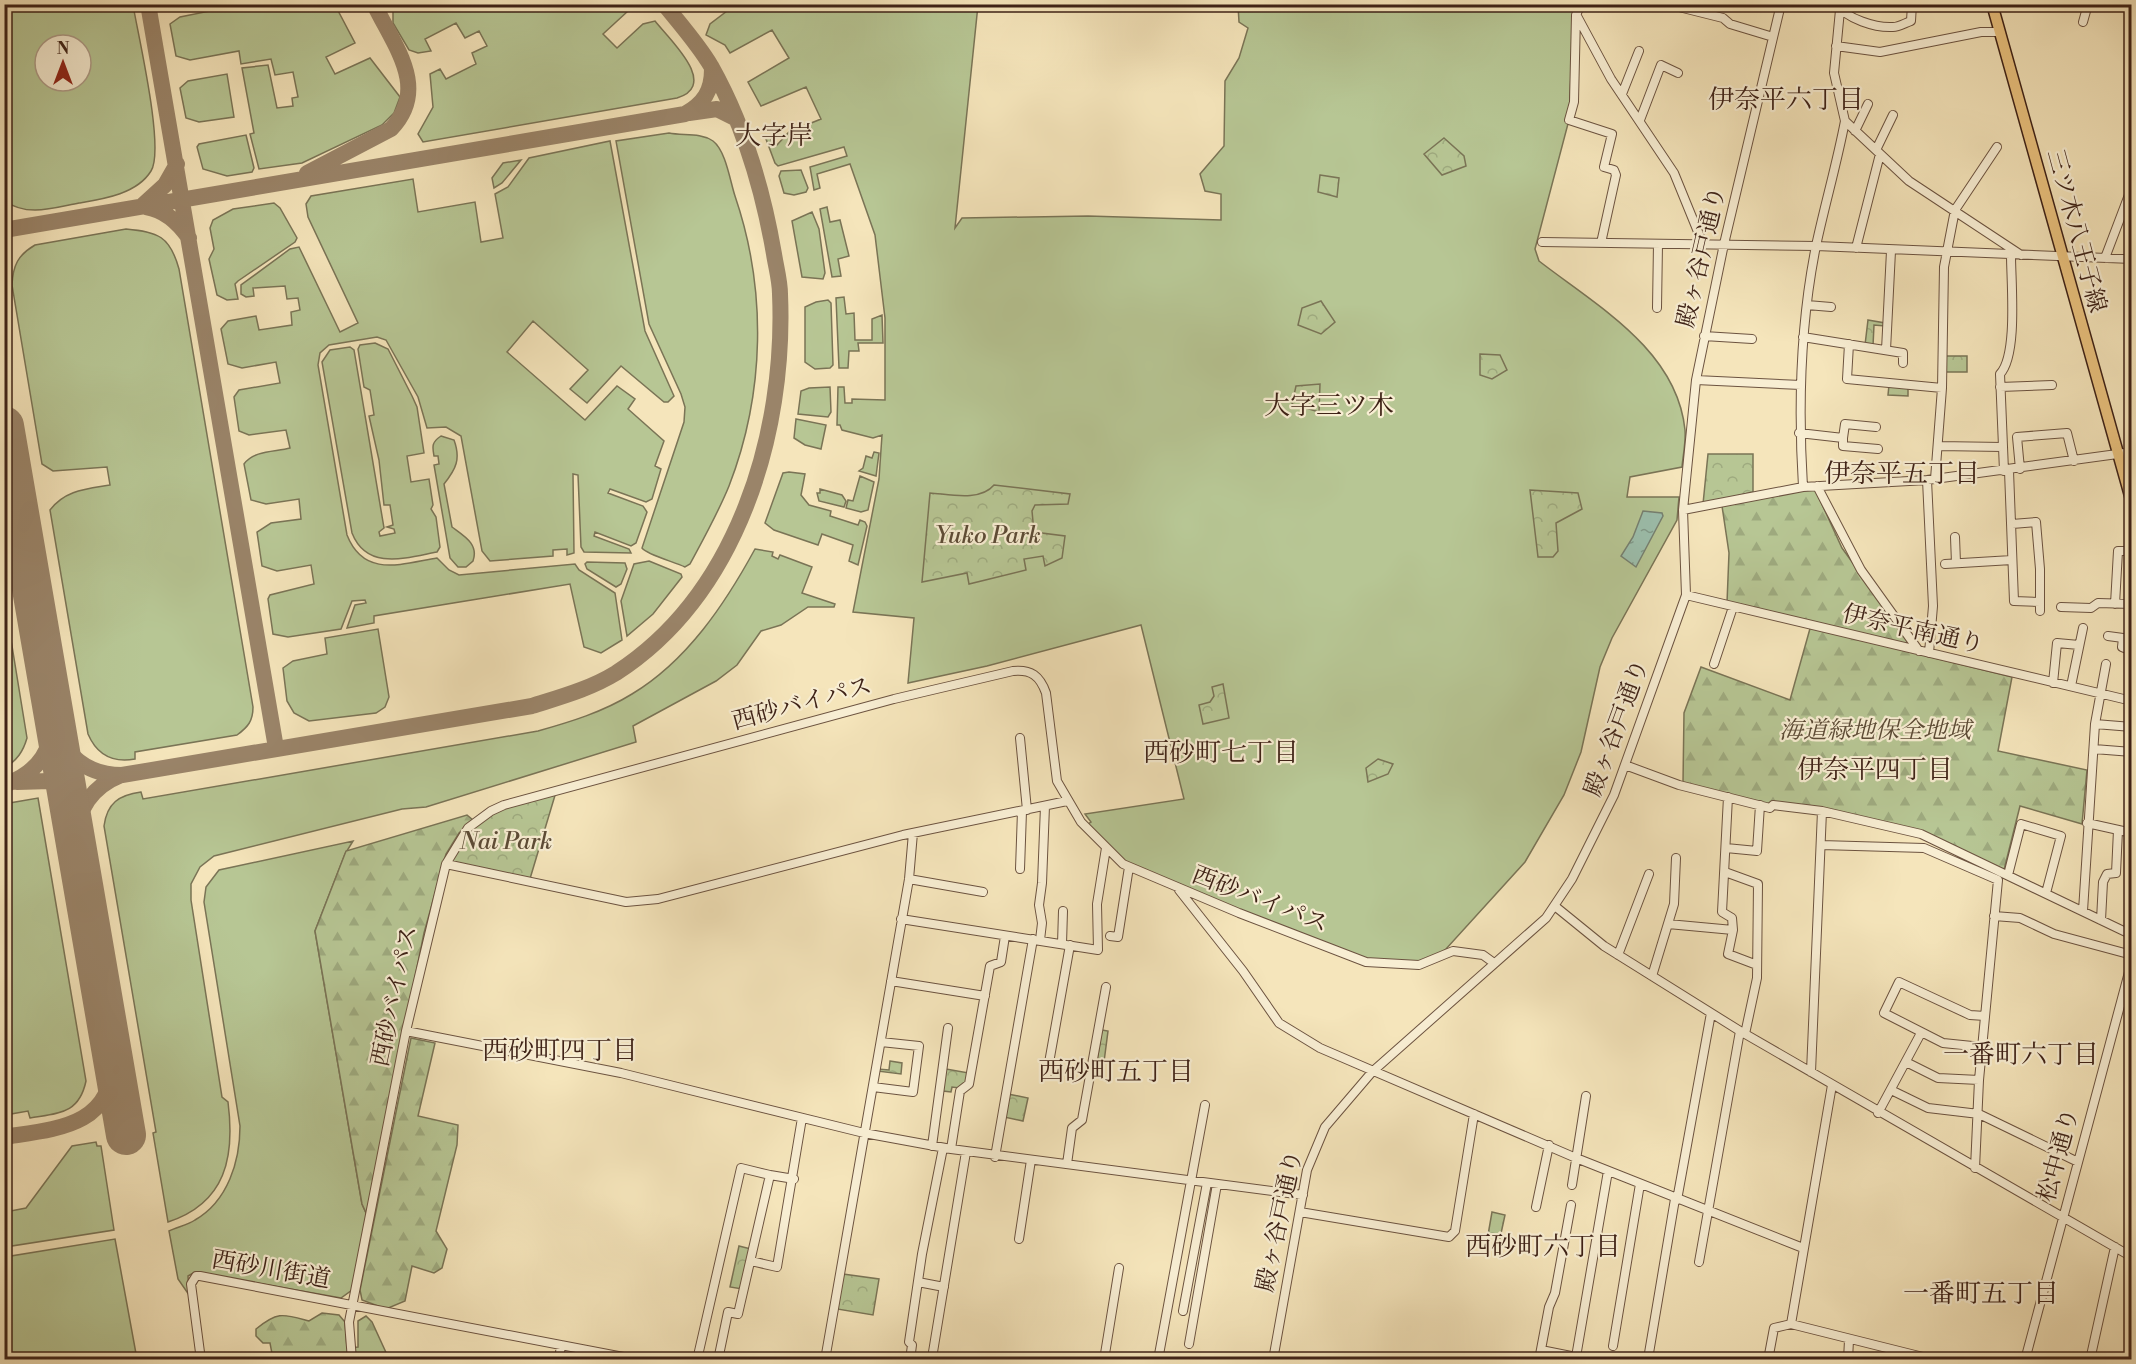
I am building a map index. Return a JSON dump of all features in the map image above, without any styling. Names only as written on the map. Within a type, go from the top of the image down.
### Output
[{"type":"main road","name":"三ツ木八王子線","points":[[1992,4],[2116,455],[2132,503]]},
{"type":"street","points":[[1581,4],[1576,15],[1574,102],[1569,120],[1612,134],[1604,167],[1614,171],[1616,175],[1601,243]]},
{"type":"street","points":[[1666,4],[1723,18],[1730,24],[1773,38]]},
{"type":"street","name":"殿ヶ谷戸通り","points":[[1273,1359],[1310,1157],[1325,1127],[1372,1072],[1556,907],[1610,805],[1686,595],[1683,510],[1696,380],[1724,244],[1782,4]]},
{"type":"street","points":[[1803,487],[1799,433],[1803,337],[1816,246],[1845,121],[1834,73],[1838,8],[1868,24],[1894,27],[1911,21],[1912,4]]},
{"type":"street","points":[[2084,22],[2088,4]]},
{"type":"street","points":[[1576,15],[1611,80],[1674,173],[1703,244]]},
{"type":"street","points":[[1836,46],[1880,52],[1981,32],[1999,32]]},
{"type":"street","points":[[1622,94],[1639,51]]},
{"type":"street","points":[[1640,120],[1661,65],[1678,73]]},
{"type":"street","points":[[1855,131],[1868,104]]},
{"type":"street","points":[[1856,248],[1878,152],[1893,115]]},
{"type":"street","points":[[1845,121],[1909,181],[2021,255]]},
{"type":"street","points":[[1924,652],[1934,606],[1931,480],[1938,446],[1942,388],[1944,267],[1955,210],[1997,147]]},
{"type":"street","points":[[2105,258],[2132,187]]},
{"type":"street","points":[[1542,242],[1816,246],[1891,251],[2132,259]]},
{"type":"street","points":[[1657,308],[1658,244]]},
{"type":"street","points":[[1886,350],[1891,251]]},
{"type":"street","points":[[2011,255],[2012,315],[2007,366],[2000,374],[2000,387],[2003,447],[2012,524],[2014,601],[2040,606],[2036,522],[2012,524]]},
{"type":"street","points":[[1807,305],[1831,307]]},
{"type":"street","points":[[1704,336],[1752,339]]},
{"type":"street","points":[[1803,337],[1903,353],[1903,363]]},
{"type":"street","points":[[1849,344],[1847,379],[1942,388]]},
{"type":"street","points":[[1696,380],[1801,385]]},
{"type":"street","points":[[2000,387],[2052,385]]},
{"type":"street","points":[[1876,427],[1845,424],[1843,446],[1878,449]]},
{"type":"street","points":[[1799,433],[1843,438]]},
{"type":"street","points":[[2020,469],[2018,437],[2067,433],[2074,461]]},
{"type":"street","points":[[1938,446],[2003,447]]},
{"type":"street","points":[[1683,510],[1803,487],[1931,480],[2132,452]]},
{"type":"street","points":[[1817,486],[1861,570],[1924,652]]},
{"type":"street","points":[[1955,537],[1956,563]]},
{"type":"street","points":[[2115,604],[2118,551],[2132,551]]},
{"type":"street","points":[[1945,564],[2012,560]]},
{"type":"street","name":"伊奈平南通り","points":[[1686,595],[2132,701]]},
{"type":"street","points":[[2061,607],[2091,608],[2098,603],[2132,604]]},
{"type":"street","points":[[1714,664],[1734,607]]},
{"type":"street","points":[[2070,686],[2083,628]]},
{"type":"street","points":[[2108,636],[2123,638],[2122,647],[2132,651]]},
{"type":"street","points":[[2053,683],[2057,643],[2079,645]]},
{"type":"street","points":[[2083,911],[2095,724],[2106,664]]},
{"type":"street","name":"西砂バイパス","points":[[352,1359],[348,1336],[353,1305],[406,1031],[446,864],[468,828],[491,811],[504,805],[902,697],[1013,671],[1027,671],[1042,682],[1046,693],[1055,771],[1067,801],[1081,822],[1106,848],[1129,867],[1178,889],[1366,962],[1419,965],[1453,951],[1483,955],[1494,963]]},
{"type":"street","points":[[2095,724],[2132,727]]},
{"type":"street","points":[[1020,738],[1025,810],[1020,869]]},
{"type":"street","points":[[2094,749],[2132,752]]},
{"type":"street","points":[[1625,765],[1679,785],[1760,805],[1822,812],[1921,830],[1998,875]]},
{"type":"street","points":[[1728,797],[1722,912],[1732,918],[1733,930],[1728,954],[1757,965]]},
{"type":"street","points":[[446,864],[626,902],[658,899],[913,833],[1067,801]]},
{"type":"street","points":[[1726,848],[1757,851],[1760,805]]},
{"type":"street","points":[[995,1157],[1036,939],[1042,883],[1045,806]]},
{"type":"street","points":[[1811,1072],[1822,812]]},
{"type":"street","points":[[2087,823],[2131,833],[2132,826]]},
{"type":"street","points":[[2008,875],[2021,824],[2061,836],[2046,893]]},
{"type":"street","points":[[2101,920],[2103,882],[2107,873],[2116,873],[2118,830]]},
{"type":"street","points":[[825,1359],[909,879],[913,833]]},
{"type":"street","points":[[1821,845],[1924,848],[1998,875],[2008,875],[2132,935]]},
{"type":"street","points":[[901,919],[1098,950],[1097,904],[1106,848]]},
{"type":"street","points":[[1652,976],[1674,904],[1676,858]]},
{"type":"street","points":[[1110,936],[1118,938],[1129,867]]},
{"type":"street","points":[[1699,1262],[1757,965],[1758,884],[1725,872]]},
{"type":"street","points":[[1618,955],[1649,874]]},
{"type":"street","points":[[1975,1168],[1979,1080],[1998,875]]},
{"type":"street","points":[[909,879],[983,892]]},
{"type":"street","points":[[1178,889],[1243,971],[1279,1023],[1320,1048],[1575,1158],[1803,1248]]},
{"type":"street","points":[[1556,907],[1618,955],[1711,1013],[1878,1113],[2132,1257]]},
{"type":"street","points":[[1047,1074],[1066,945],[1063,911]]},
{"type":"street","points":[[1994,916],[2020,918],[2054,934],[2132,956]]},
{"type":"street","points":[[1668,924],[1733,930]]},
{"type":"street","points":[[913,1358],[912,1345],[909,1342],[918,1282],[947,1148],[960,1091],[969,1084],[990,966],[1001,962],[1005,936]]},
{"type":"street","name":"松中通り","points":[[2025,1359],[2132,961]]},
{"type":"street","points":[[891,981],[985,996]]},
{"type":"street","points":[[1982,1047],[1950,1045],[1921,1033],[1884,1013],[1899,982],[1970,1015],[1985,1016]]},
{"type":"street","points":[[1066,1164],[1072,1128],[1082,1120],[1106,987]]},
{"type":"street","points":[[1648,1359],[1711,1013]]},
{"type":"street","points":[[932,1146],[948,1028]]},
{"type":"street","points":[[406,1031],[675,1084],[864,1133],[932,1146],[995,1157],[1303,1195]]},
{"type":"street","points":[[1878,1113],[1921,1033]]},
{"type":"street","points":[[873,1087],[913,1092],[919,1046],[881,1042]]},
{"type":"street","points":[[1906,1062],[1938,1078],[1979,1080]]},
{"type":"street","points":[[1794,1326],[1803,1248],[1832,1084]]},
{"type":"street","points":[[1891,1090],[1928,1108],[1979,1114],[2078,1162]]},
{"type":"street","points":[[1572,1185],[1586,1096]]},
{"type":"street","points":[[1158,1359],[1205,1105]]},
{"type":"street","points":[[1300,1212],[1449,1237],[1455,1231],[1474,1114]]},
{"type":"street","points":[[751,1261],[777,1267],[794,1179],[802,1118]]},
{"type":"street","points":[[1536,1207],[1549,1145]]},
{"type":"street","points":[[933,1353],[966,1152]]},
{"type":"street","points":[[1019,1239],[1031,1160]]},
{"type":"street","points":[[697,1359],[741,1168],[794,1179]]},
{"type":"street","points":[[1540,1350],[1576,1357],[1608,1171]]},
{"type":"street","points":[[718,1359],[728,1312],[738,1314],[770,1174]]},
{"type":"street","points":[[1183,1311],[1207,1183]]},
{"type":"street","points":[[1189,1344],[1217,1184]]},
{"type":"street","points":[[1613,1346],[1640,1184]]},
{"type":"street","points":[[1539,1359],[1550,1307],[1556,1293],[1571,1205]]},
{"type":"street","points":[[2090,1359],[2115,1247]]},
{"type":"street","points":[[1104,1359],[1119,1268]]},
{"type":"street","name":"西砂川街道","points":[[201,1359],[191,1284],[196,1276],[353,1305]]},
{"type":"street","points":[[918,1282],[944,1287]]},
{"type":"street","points":[[1187,1289],[1198,1291]]},
{"type":"street","points":[[353,1305],[639,1359]]},
{"type":"street","points":[[1768,1359],[1774,1328],[1794,1326],[1935,1359]]},
{"type":"street","points":[[1848,1359],[1849,1340]]},
{"type":"street","points":[[559,1359],[561,1345]]},
{"type":"green space","points":[[5,4],[133,5],[153,117],[155,140],[151,171],[145,179],[128,190],[98,200],[40,210],[13,206],[5,201]]},
{"type":"green space","points":[[214,5],[335,5],[355,43],[326,57],[335,74],[370,58],[400,97],[394,113],[382,125],[302,163],[259,169],[250,134],[254,133],[242,68],[268,65],[277,108],[293,106],[292,98],[298,97],[293,72],[275,75],[271,59],[241,64],[239,51],[190,60],[176,56],[170,24],[180,17],[215,10]]},
{"type":"green space","points":[[393,5],[622,5],[628,11],[603,34],[617,48],[643,24],[655,21],[687,61],[693,73],[694,83],[689,92],[677,98],[423,142],[418,134],[433,107],[430,74],[440,69],[446,79],[476,64],[472,53],[487,46],[479,31],[465,38],[456,23],[425,39],[431,51],[418,53],[409,50],[393,23]]},
{"type":"green space","points":[[735,5],[978,5],[955,228],[962,218],[1088,216],[1221,220],[1221,194],[1205,191],[1200,174],[1224,146],[1225,81],[1239,58],[1248,28],[1239,22],[1238,5],[1581,5],[1572,52],[1569,120],[1535,249],[1539,261],[1631,332],[1651,353],[1667,376],[1679,402],[1685,430],[1682,467],[1630,477],[1627,497],[1679,497],[1677,520],[1612,638],[1600,667],[1581,752],[1564,795],[1525,862],[1446,949],[1425,963],[1366,962],[1133,869],[1088,824],[1091,822],[1085,814],[1184,799],[1141,625],[987,666],[908,683],[914,618],[853,612],[879,479],[882,435],[873,438],[842,430],[840,425],[837,425],[838,387],[844,387],[845,403],[852,403],[852,399],[885,400],[885,318],[875,235],[850,164],[817,174],[820,188],[814,190],[810,167],[847,156],[844,147],[778,166],[775,163],[766,139],[770,137],[773,145],[777,145],[789,132],[821,119],[806,87],[761,106],[748,82],[789,58],[772,30],[730,53],[725,45],[706,35],[710,24]]},
{"type":"green space","points":[[227,74],[234,117],[199,122],[186,118],[180,88],[188,81]]},
{"type":"green space","points":[[669,133],[708,138],[721,152],[745,232],[753,268],[757,305],[758,341],[755,378],[750,415],[741,451],[729,486],[711,525],[690,564],[685,567],[655,556],[642,548],[684,422],[685,407],[649,324],[616,141]]},
{"type":"green space","points":[[246,135],[254,168],[252,172],[227,176],[203,169],[197,147],[199,144]]},
{"type":"green space","points":[[1444,138],[1464,156],[1466,166],[1442,175],[1424,154]]},
{"type":"green space","points":[[610,141],[645,331],[674,396],[668,402],[664,402],[621,366],[587,403],[570,389],[588,370],[533,321],[507,352],[585,420],[617,386],[635,399],[628,409],[664,441],[655,466],[661,469],[652,499],[646,502],[610,489],[608,493],[643,506],[647,512],[636,543],[631,546],[595,532],[594,536],[629,549],[631,553],[584,552],[581,547],[578,475],[573,474],[574,553],[567,555],[567,549],[553,550],[553,556],[490,561],[482,551],[461,436],[446,427],[427,428],[418,397],[386,340],[377,337],[329,345],[320,353],[318,365],[347,535],[354,549],[363,558],[373,563],[397,565],[437,558],[449,570],[459,575],[575,564],[579,570],[615,593],[622,640],[601,653],[584,647],[570,584],[374,616],[374,623],[347,628],[355,605],[366,603],[365,600],[352,601],[341,629],[288,637],[273,634],[268,599],[270,595],[314,584],[311,565],[277,571],[262,566],[257,532],[271,523],[301,519],[299,499],[266,504],[251,500],[244,464],[253,456],[290,448],[286,430],[249,435],[239,431],[234,397],[239,390],[280,383],[276,362],[242,368],[228,364],[221,329],[228,321],[256,316],[259,330],[292,325],[291,312],[300,310],[298,298],[287,299],[285,286],[253,288],[254,296],[246,297],[241,294],[241,285],[290,249],[299,247],[340,332],[358,323],[308,217],[306,204],[311,196],[413,179],[418,212],[475,202],[481,242],[503,238],[495,194],[508,187],[529,158]]},
{"type":"green space","points":[[521,160],[502,183],[494,188],[492,178],[503,163]]},
{"type":"green space","points":[[801,170],[808,188],[806,192],[794,195],[784,193],[779,176],[781,171]]},
{"type":"green space","points":[[1320,175],[1339,178],[1337,197],[1318,192]]},
{"type":"green space","points":[[274,203],[280,208],[297,238],[295,242],[235,284],[238,299],[227,300],[217,295],[209,259],[214,249],[210,228],[213,220],[233,209]]},
{"type":"green space","points":[[827,207],[830,222],[840,220],[849,256],[838,259],[841,276],[832,277],[820,209]]},
{"type":"green space","points":[[812,212],[819,229],[825,273],[823,279],[802,277],[792,221]]},
{"type":"green space","points":[[126,229],[147,232],[161,238],[171,249],[179,269],[253,707],[249,723],[237,735],[135,752],[135,759],[120,760],[101,752],[88,734],[50,510],[69,494],[110,485],[107,467],[53,471],[42,464],[12,285],[18,261],[35,245]]},
{"type":"green space","points":[[844,297],[846,314],[854,313],[855,340],[872,340],[872,319],[882,315],[883,343],[858,343],[859,351],[849,351],[848,368],[839,368],[836,298]]},
{"type":"green space","points":[[828,300],[831,303],[833,365],[830,368],[815,369],[805,362],[805,307]]},
{"type":"green space","points":[[1321,301],[1335,322],[1321,334],[1298,325],[1302,308]]},
{"type":"green space","points":[[1868,320],[1885,323],[1885,326],[1874,325],[1873,346],[1865,345]]},
{"type":"green space","points":[[375,343],[388,349],[417,407],[424,453],[407,456],[411,482],[429,479],[433,505],[431,509],[436,517],[440,547],[437,552],[400,559],[377,557],[367,553],[352,533],[322,362],[330,350],[350,347],[354,350],[384,528],[379,532],[380,536],[395,533],[394,529],[387,527],[393,525],[390,505],[384,505],[379,460],[369,416],[374,415],[370,390],[364,387],[358,349],[360,345]]},
{"type":"green space","points":[[1480,354],[1500,355],[1507,370],[1492,379],[1480,375]]},
{"type":"green space","points":[[1945,356],[1967,356],[1967,372],[1945,372]]},
{"type":"green space","points":[[1320,384],[1319,412],[1292,404],[1296,386]]},
{"type":"green space","points":[[1889,385],[1908,386],[1908,396],[1888,395]]},
{"type":"green space","points":[[830,387],[831,412],[828,417],[798,414],[801,391],[809,388]]},
{"type":"green space","points":[[796,419],[826,425],[821,449],[805,445],[794,438]]},
{"type":"green space","points":[[441,436],[454,440],[456,447],[456,463],[444,484],[452,527],[469,541],[474,550],[473,561],[466,567],[458,567],[450,558],[434,465],[439,464],[438,456],[434,456],[433,444]]},
{"type":"green space","points":[[874,452],[879,453],[876,476],[859,471],[863,468],[866,456],[872,458]]},
{"type":"green space","points":[[1708,454],[1753,454],[1753,492],[1703,504]]},
{"type":"green space","points":[[783,473],[805,474],[801,495],[809,505],[831,511],[830,516],[858,525],[860,520],[865,522],[867,526],[858,565],[849,561],[853,545],[822,534],[818,545],[774,530],[765,523]]},
{"type":"green space","points":[[860,476],[874,482],[868,510],[861,512],[846,508],[848,500],[853,501]]},
{"type":"green space","name":"Yuko Park","points":[[994,485],[1070,494],[1068,504],[1035,505],[1032,511],[1034,532],[1065,536],[1062,558],[1045,566],[1043,556],[1024,559],[1026,570],[969,584],[967,573],[922,582],[930,493],[981,494]]},
{"type":"green space","points":[[820,489],[842,495],[846,501],[844,507],[819,501],[817,493],[820,493]]},
{"type":"green space","name":"海道緑地保全地域","points":[[1815,489],[1842,548],[1919,654],[2012,677],[1998,751],[2087,770],[2082,824],[2020,806],[2004,870],[1932,837],[1822,809],[1771,807],[1683,783],[1684,713],[1701,667],[1790,700],[1811,625],[1727,603],[1729,553],[1722,506],[1754,498]]},
{"type":"green space","points":[[1530,490],[1578,493],[1582,509],[1556,523],[1558,551],[1553,557],[1538,557]]},
{"type":"green space","points":[[755,549],[773,552],[772,556],[778,559],[780,555],[812,567],[802,593],[835,604],[834,607],[808,607],[781,625],[761,631],[737,665],[716,681],[633,726],[636,742],[426,807],[402,809],[214,856],[200,867],[191,884],[191,900],[222,1097],[228,1102],[230,1141],[222,1176],[214,1190],[203,1203],[188,1214],[168,1222],[153,1133],[156,1132],[104,826],[108,811],[115,801],[133,793],[141,792],[143,799],[538,731],[598,711],[652,681],[687,648],[703,630],[731,590]]},
{"type":"green space","points":[[649,561],[681,574],[682,577],[653,614],[627,636],[621,601],[634,564]]},
{"type":"green space","points":[[587,562],[625,563],[627,569],[621,584],[616,587],[587,569],[585,564]]},
{"type":"green space","points":[[5,603],[27,738],[19,755],[5,768]]},
{"type":"green space","points":[[378,629],[389,697],[385,707],[376,713],[309,721],[294,713],[287,701],[283,668],[293,661],[327,654],[325,638]]},
{"type":"green space","points":[[1223,684],[1229,718],[1203,724],[1199,705],[1210,702],[1214,696],[1212,687]]},
{"type":"green space","points":[[1378,759],[1393,764],[1388,774],[1368,782],[1366,768]]},
{"type":"green space","name":"Nai Park","points":[[556,792],[529,882],[446,864],[459,841],[491,811]]},
{"type":"green space","points":[[38,798],[86,1081],[83,1092],[73,1106],[59,1113],[30,1118],[28,1111],[5,1115],[4,804]]},
{"type":"green space","points":[[467,815],[473,820],[459,833],[446,854],[424,933],[367,1215],[362,1204],[315,931],[346,851]]},
{"type":"green space","points":[[353,841],[345,854],[315,931],[362,1204],[367,1215],[352,1290],[341,1298],[195,1272],[188,1276],[189,1295],[178,1279],[169,1231],[192,1222],[206,1212],[224,1191],[238,1153],[240,1126],[204,902],[206,887],[219,870]]},
{"type":"green space","points":[[1102,1030],[1108,1031],[1104,1062],[1097,1061]]},
{"type":"green space","points":[[411,1038],[435,1043],[418,1116],[458,1125],[457,1145],[436,1231],[447,1249],[442,1268],[434,1273],[412,1266],[405,1301],[386,1309],[362,1300],[360,1290]]},
{"type":"green space","points":[[890,1061],[902,1063],[901,1074],[877,1071],[878,1069],[889,1070]]},
{"type":"green space","points":[[946,1069],[969,1073],[968,1082],[960,1088],[952,1087],[951,1092],[943,1091]]},
{"type":"green space","points":[[1008,1094],[1028,1098],[1023,1121],[1004,1117]]},
{"type":"green space","points":[[96,1142],[97,1146],[101,1146],[114,1230],[5,1247],[5,1212],[26,1208],[72,1146]]},
{"type":"green space","points":[[1492,1212],[1505,1215],[1500,1238],[1488,1235]]},
{"type":"green space","points":[[115,1239],[137,1359],[5,1359],[5,1257]]},
{"type":"green space","points":[[739,1246],[751,1249],[742,1289],[730,1287]]},
{"type":"green space","points":[[843,1274],[879,1279],[873,1315],[837,1309]]},
{"type":"green space","points":[[322,1313],[339,1315],[345,1322],[347,1348],[358,1347],[358,1321],[366,1316],[372,1322],[389,1359],[273,1359],[270,1343],[263,1343],[256,1336],[256,1329],[270,1319],[287,1316],[309,1321]]},
{"type":"water","points":[[1643,511],[1662,513],[1663,516],[1636,567],[1621,556],[1633,537]]},
{"type":"taxiway","points":[[148,4],[276,748]]},
{"type":"taxiway","points":[[307,173],[391,129],[402,114],[408,98],[405,67],[374,4]]},
{"type":"taxiway","points":[[57,732],[68,751],[82,764],[100,772],[122,775],[532,706],[585,688],[616,673],[658,640],[694,600],[723,555],[746,506],[763,454],[774,401],[780,347],[780,289],[758,181],[733,110],[706,58],[664,4]]},
{"type":"taxiway","points":[[4,230],[685,114],[706,96],[712,69]]},
{"type":"taxiway","points":[[689,113],[717,109],[735,118]]},
{"type":"taxiway","points":[[142,206],[165,185],[177,164]]},
{"type":"taxiway","points":[[146,207],[170,218],[189,238]]},
{"type":"taxiway","points":[[9,783],[29,772],[42,758],[51,739],[54,717]]},
{"type":"taxiway","points":[[75,839],[79,818],[88,800],[102,786],[121,775]]},
{"type":"taxiway","points":[[17,782],[50,781],[67,791]]},
{"type":"taxiway","points":[[4,1137],[61,1127],[78,1121],[92,1112],[103,1099],[110,1082],[113,1060]]},
{"type":"runway","points":[[4,426],[126,1135]]},
{"type":"district","name":"伊奈平六丁目","points":[[1786,100]]},
{"type":"district","name":"大字岸","points":[[774,136]]},
{"type":"district","name":"大字三ツ木","points":[[1329,406]]},
{"type":"district","name":"伊奈平五丁目","points":[[1902,474]]},
{"type":"district","name":"西砂町七丁目","points":[[1221,753]]},
{"type":"district","name":"伊奈平四丁目","points":[[1875,770]]},
{"type":"district","name":"西砂町四丁目","points":[[560,1051]]},
{"type":"district","name":"一番町六丁目","points":[[2021,1055]]},
{"type":"district","name":"西砂町五丁目","points":[[1116,1072]]},
{"type":"district","name":"西砂町六丁目","points":[[1543,1247]]},
{"type":"district","name":"一番町五丁目","points":[[1981,1294]]}]
